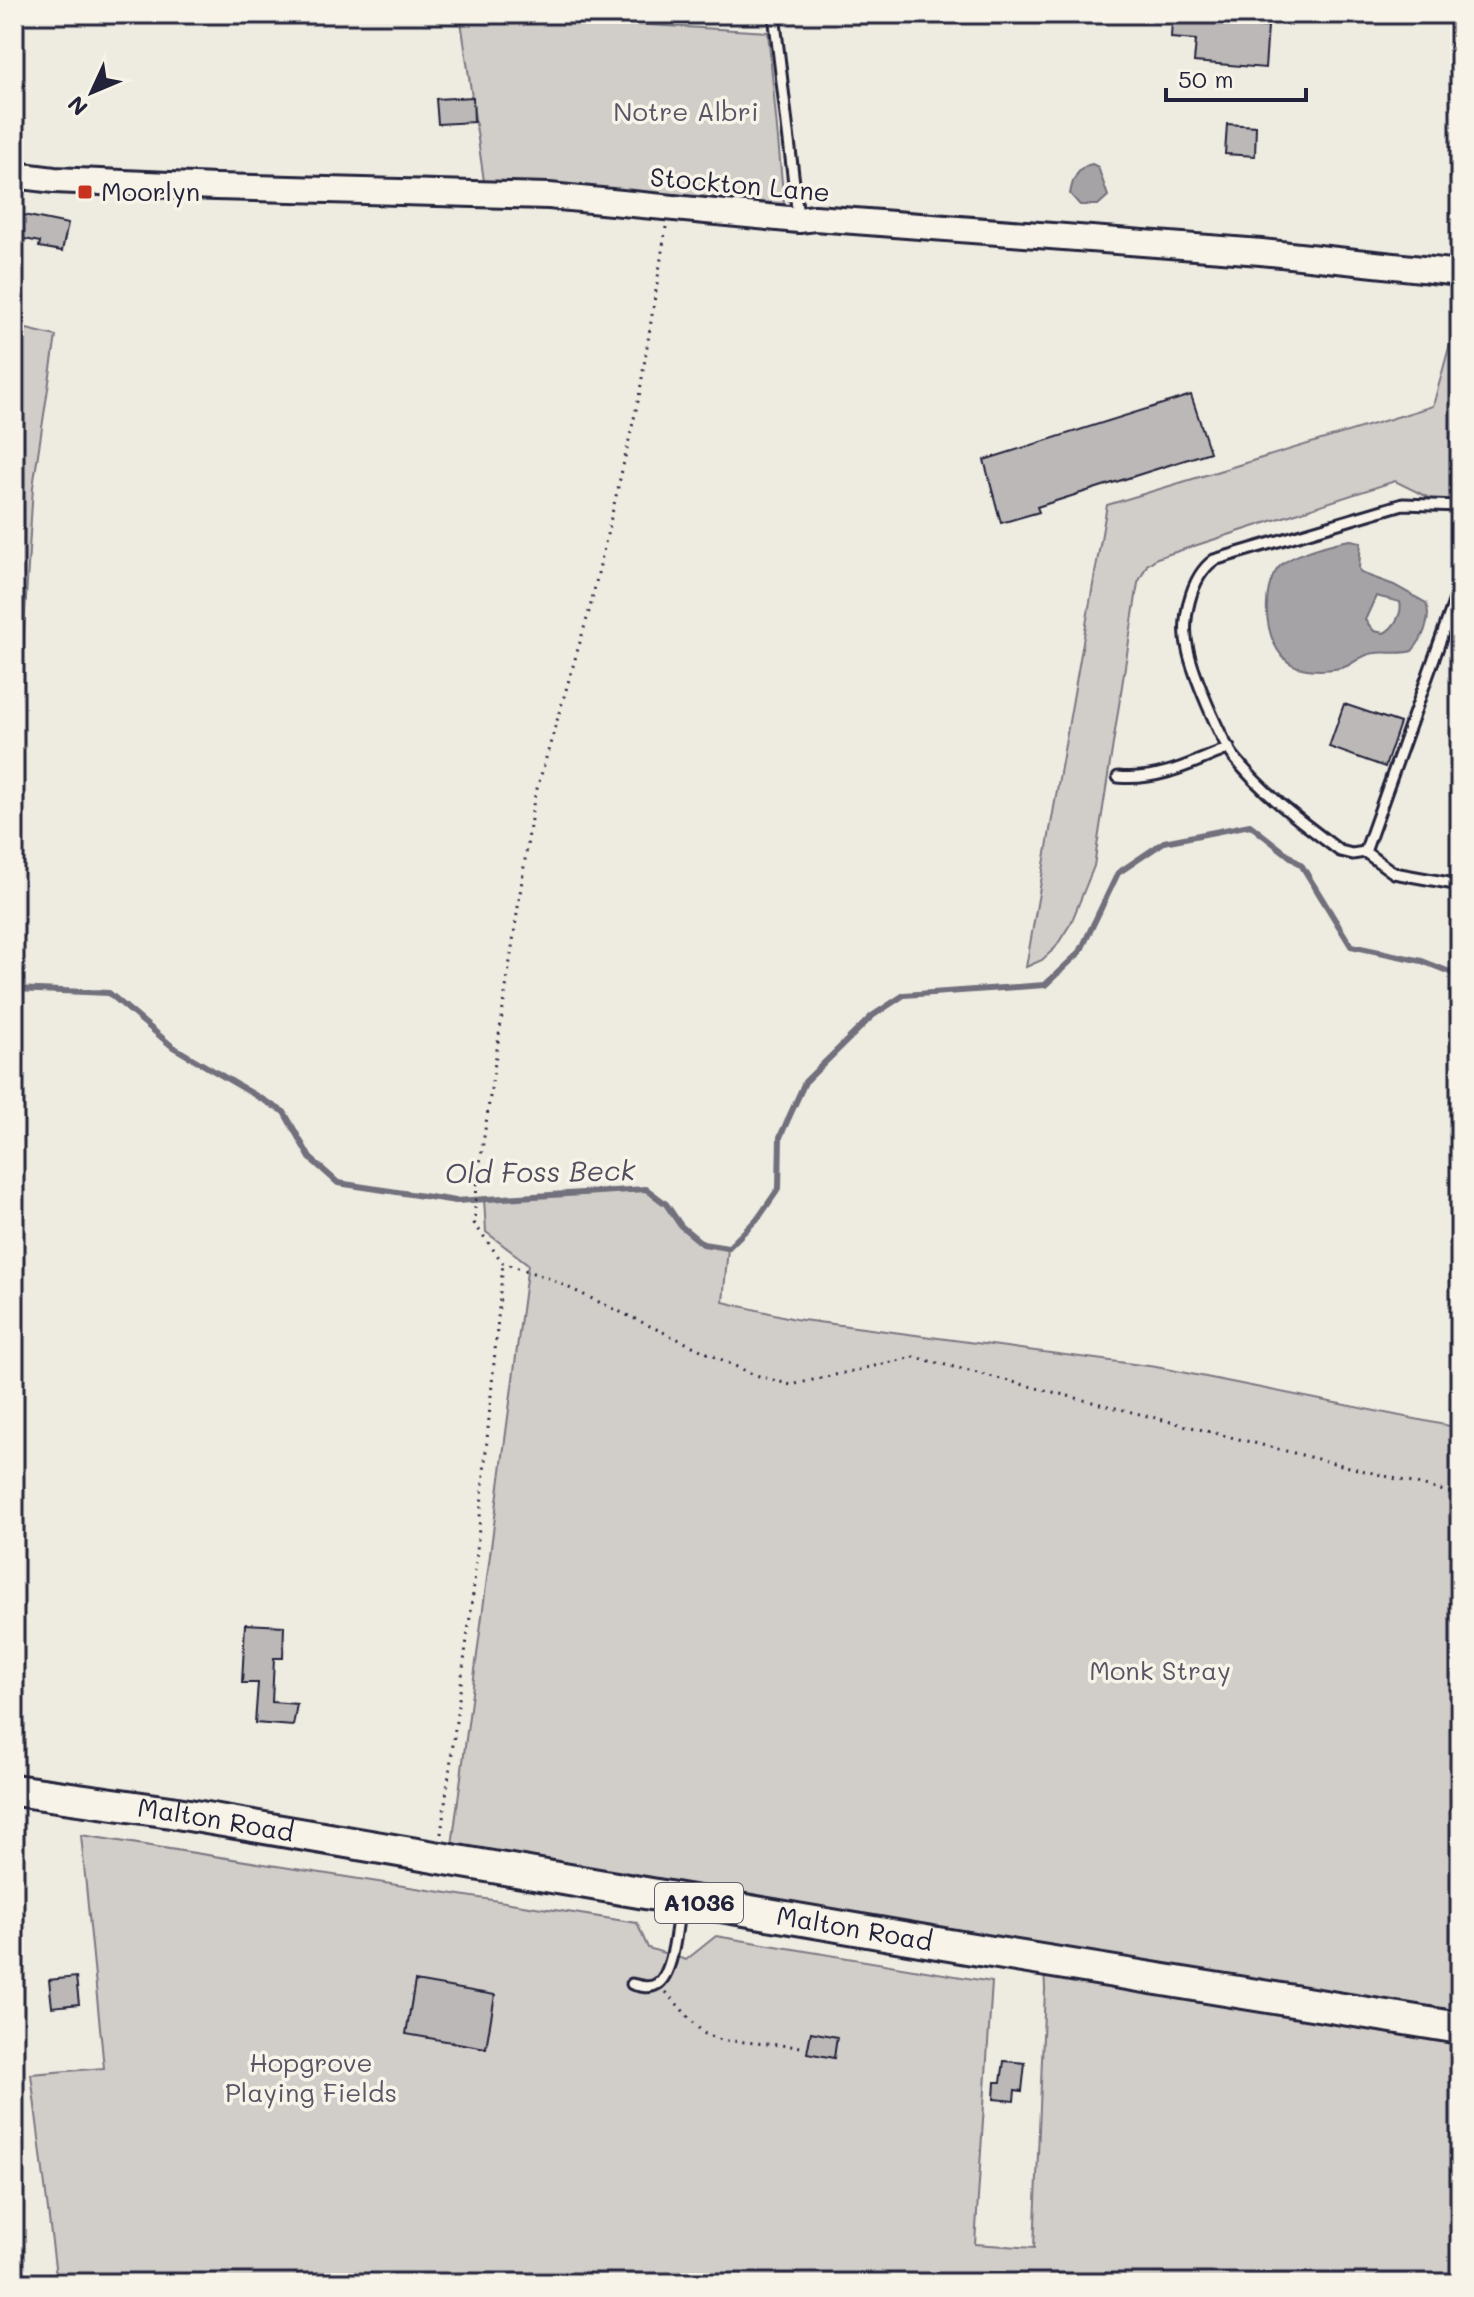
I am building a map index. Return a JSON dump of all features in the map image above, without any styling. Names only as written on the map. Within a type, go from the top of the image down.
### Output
[{"type":"main road","name":"Malton Road","points":[[14,1790],[184,1815],[1460,2028]]},
{"type":"street","name":"Stockton Lane","points":[[14,175],[54,180],[216,187],[549,196],[799,220],[815,218],[1261,252],[1460,273]]},
{"type":"lane","points":[[774,14],[799,220]]},
{"type":"lane","points":[[1460,506],[1403,504],[1214,560],[1203,569],[1195,585],[1187,619],[1187,649],[1217,725],[1229,748],[1259,785],[1340,851],[1365,852],[1394,873],[1460,885]]},
{"type":"lane","points":[[1365,852],[1460,585]]},
{"type":"lane","points":[[1449,617],[1460,629]]},
{"type":"lane","points":[[1118,777],[1141,779],[1175,770],[1229,748]]},
{"type":"lane","points":[[632,1984],[649,1987],[664,1977],[672,1955],[681,1899]]},
{"type":"path","points":[[668,207],[635,412],[590,608],[534,799],[477,1184],[474,1223],[503,1263],[548,1278],[752,1374],[791,1385],[914,1357],[1460,1495]]},
{"type":"path","points":[[440,1843],[473,1594],[503,1263]]},
{"type":"path","points":[[659,1983],[703,2033],[721,2040],[802,2047]]},
{"type":"green space","name":"Notre Albri","points":[[460,14],[549,14],[550,19],[768,32],[784,204],[484,181]]},
{"type":"green space","points":[[1460,307],[1460,513],[1395,481],[1157,558],[1147,565],[1138,583],[1094,866],[1071,923],[1055,948],[1042,960],[1026,967],[1107,505],[1433,406]]},
{"type":"green space","points":[[14,326],[56,336],[33,487],[14,788]]},
{"type":"green space","name":"Monk Stray","points":[[646,1189],[666,1204],[681,1226],[703,1244],[728,1248],[723,1302],[795,1319],[1156,1367],[1460,1428],[1460,2283],[57,2283],[31,2074],[104,2068],[81,1835],[637,1923],[648,1948],[686,1960],[716,1936],[992,1982],[975,2244],[1034,2248],[1045,1989],[1043,1944],[452,1846],[528,1264],[486,1232],[484,1199]]},
{"type":"shaded area","points":[[1092,164],[1098,167],[1108,196],[1098,205],[1080,205],[1070,194],[1072,184],[1079,171]]},
{"type":"shaded area","points":[[1344,541],[1361,542],[1361,573],[1394,585],[1426,603],[1428,616],[1425,628],[1412,651],[1371,654],[1336,669],[1298,667],[1287,661],[1271,636],[1267,605],[1273,576],[1281,565],[1295,557]],"holes":[[[1376,596],[1400,602],[1397,620],[1384,633],[1374,631],[1365,620]]]},
{"type":"building","points":[[1172,19],[1268,27],[1265,68],[1194,62],[1196,40],[1171,38]]},
{"type":"building","points":[[473,97],[474,122],[438,124],[436,99]]},
{"type":"building","points":[[1227,124],[1256,126],[1255,156],[1225,154]]},
{"type":"building","points":[[14,213],[68,224],[62,251],[39,247],[40,242],[14,237]]},
{"type":"building","points":[[1191,395],[1210,452],[1037,507],[1039,512],[1001,523],[984,460]]},
{"type":"building","points":[[1344,704],[1400,723],[1385,767],[1329,747]]},
{"type":"building","points":[[245,1624],[284,1626],[283,1658],[274,1658],[272,1702],[297,1704],[293,1726],[255,1723],[258,1683],[242,1683]]},
{"type":"building","points":[[76,1977],[79,2004],[52,2007],[49,1980]]},
{"type":"building","points":[[415,1981],[495,1995],[486,2048],[406,2034]]},
{"type":"building","points":[[811,2032],[837,2037],[834,2058],[807,2053]]},
{"type":"building","points":[[1004,2061],[1025,2063],[1022,2091],[1015,2090],[1014,2101],[994,2099],[995,2082],[1001,2082]]},
{"type":"waterway","name":"Old Foss Beck","points":[[14,989],[109,993],[173,1047],[284,1112],[310,1158],[338,1183],[456,1201],[646,1189],[666,1204],[681,1226],[703,1244],[728,1248],[759,1217],[779,1188],[780,1137],[805,1082],[872,1016],[904,995],[1045,985],[1080,952],[1118,873],[1164,842],[1250,825],[1302,866],[1351,946],[1422,961],[1460,976]]},
{"type":"place","name":"Moorlyn","points":[[85,192]]},
{"type":"park label","name":"Hopgrove Playing Fields","points":[[311,2078]]}]
